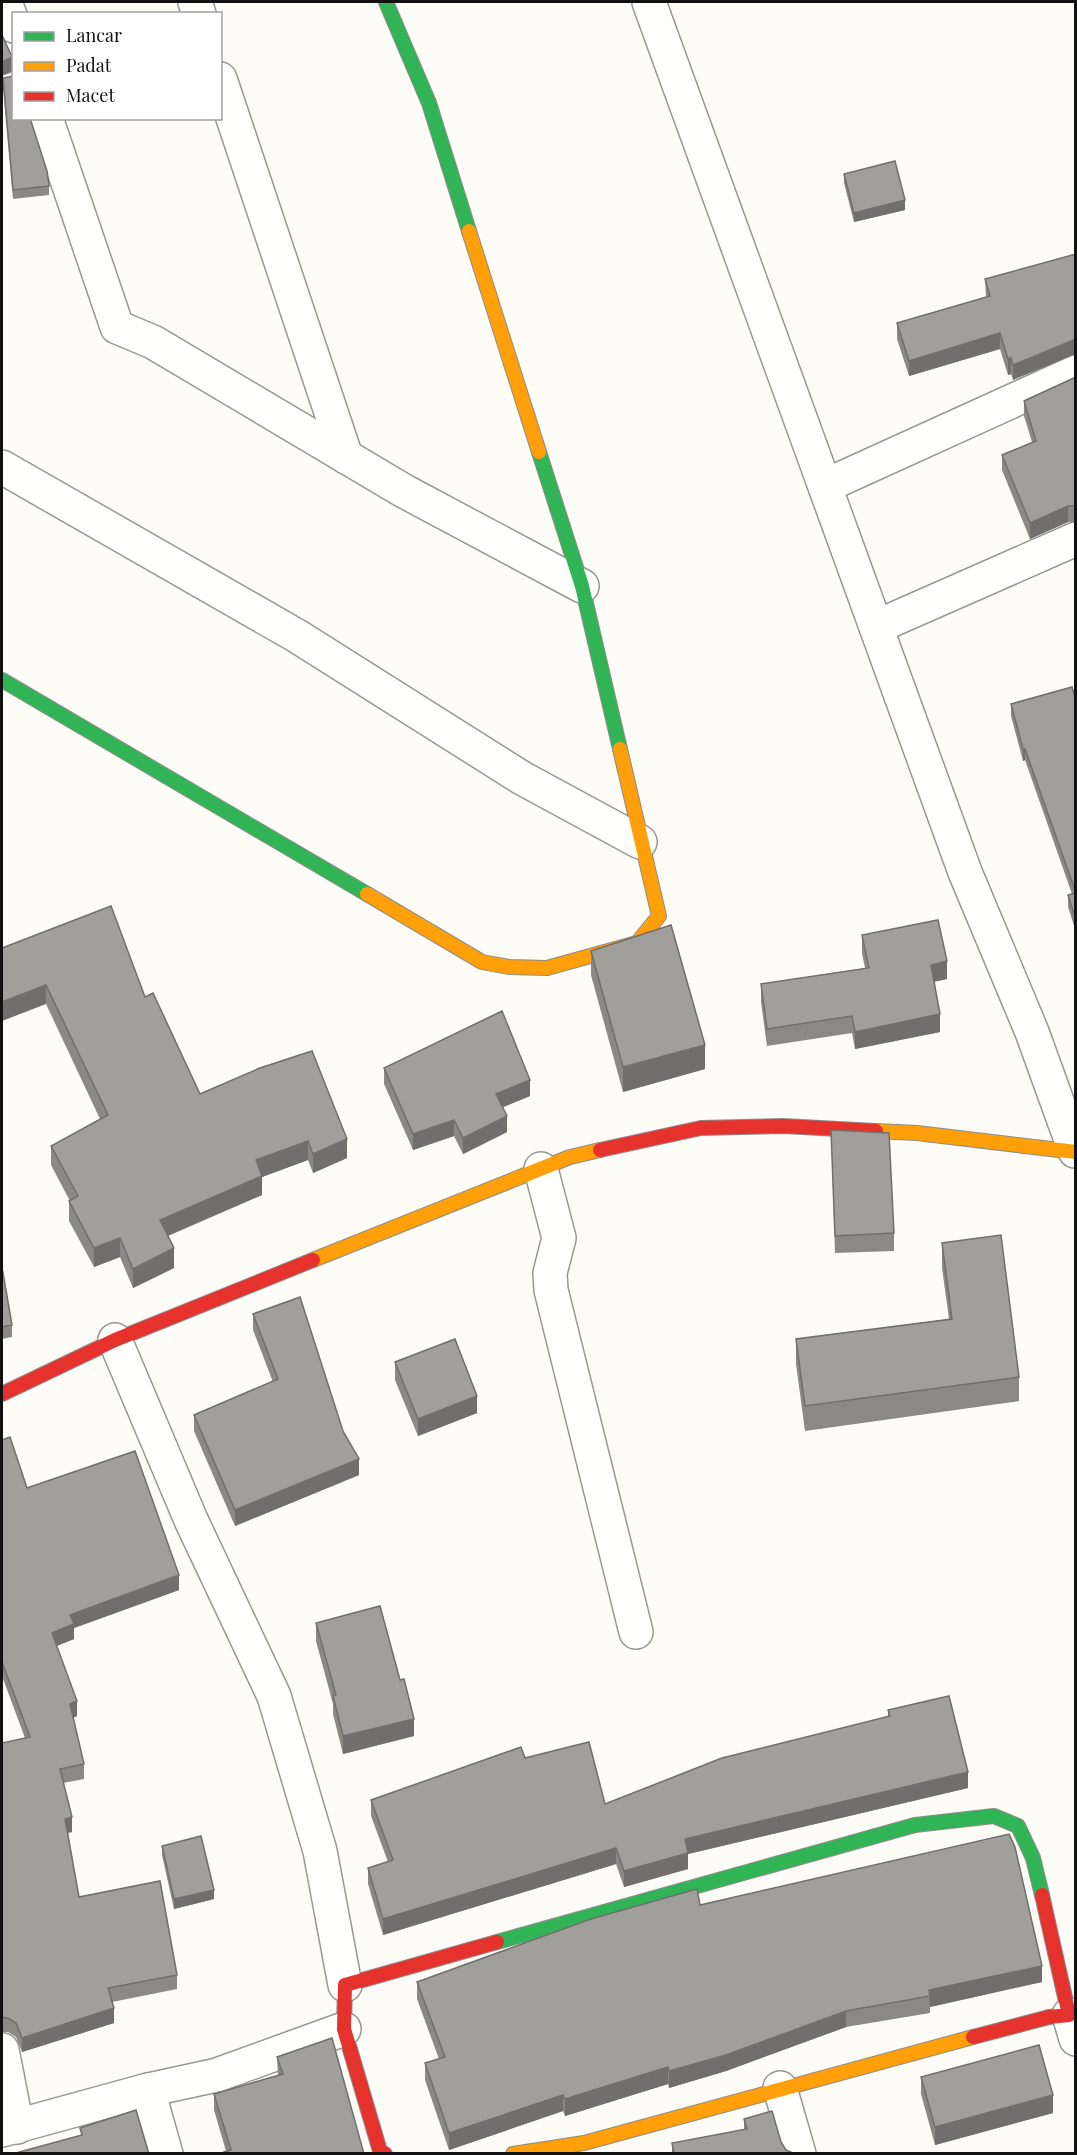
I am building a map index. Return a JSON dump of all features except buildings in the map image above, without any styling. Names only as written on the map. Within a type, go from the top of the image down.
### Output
[{"type":"street","points":[[5,2],[12,21]]},
{"type":"street","points":[[2,680],[482,962],[509,967],[547,968],[637,943],[659,916],[582,586],[429,102],[386,2]]},
{"type":"street","points":[[2,1394],[115,1340],[570,1157],[701,1128],[783,1126],[917,1132],[1075,1152],[1032,1032],[965,872],[649,2]]},
{"type":"street","points":[[222,85],[346,457]]},
{"type":"street","points":[[47,120],[117,327],[153,342],[346,457],[582,586]]},
{"type":"street","points":[[825,486],[1076,372]]},
{"type":"street","points":[[2,466],[297,636],[522,778],[640,842]]},
{"type":"street","points":[[876,627],[1076,539]]},
{"type":"street","points":[[542,1168],[559,1239],[550,1273],[551,1290],[636,1632]]},
{"type":"street","points":[[115,1340],[191,1520],[274,1696],[320,1851],[345,1985],[344,2029],[380,2151],[385,2154]]},
{"type":"street","points":[[345,1985],[915,1825],[994,1816],[1018,1826],[1032,1858],[1072,2027]]},
{"type":"street","points":[[513,2154],[585,2148],[780,2088],[1049,2018],[1072,2027]]},
{"type":"street","points":[[2,2050],[9,2128],[148,2090],[218,2075],[344,2029]]},
{"type":"street","points":[[780,2088],[799,2154]]},
{"type":"street","points":[[148,2090],[166,2154]]},
{"type":"traffic: fast","points":[[386,2],[429,103],[469,231]]},
{"type":"traffic: fast","points":[[539,452],[582,586],[620,749]]},
{"type":"traffic: fast","points":[[2,680],[367,894]]},
{"type":"traffic: fast","points":[[497,1942],[915,1825],[994,1816],[1018,1826],[1033,1858],[1042,1895]]},
{"type":"traffic: slow","points":[[469,231],[539,452]]},
{"type":"traffic: slow","points":[[367,894],[482,962],[509,967],[547,968],[637,943],[659,916],[620,749]]},
{"type":"traffic: slow","points":[[876,1131],[917,1133],[1076,1152]]},
{"type":"traffic: slow","points":[[313,1260],[570,1157],[600,1150]]},
{"type":"traffic: slow","points":[[513,2154],[584,2143],[973,2037]]},
{"type":"traffic: jam","points":[[600,1150],[701,1128],[783,1126],[876,1131]]},
{"type":"traffic: jam","points":[[2,1394],[115,1340],[313,1260]]},
{"type":"traffic: jam","points":[[973,2037],[1049,2017],[1069,2015],[1042,1895]]},
{"type":"traffic: jam","points":[[385,2154],[380,2151],[344,2029],[345,1985],[497,1942]]}]
